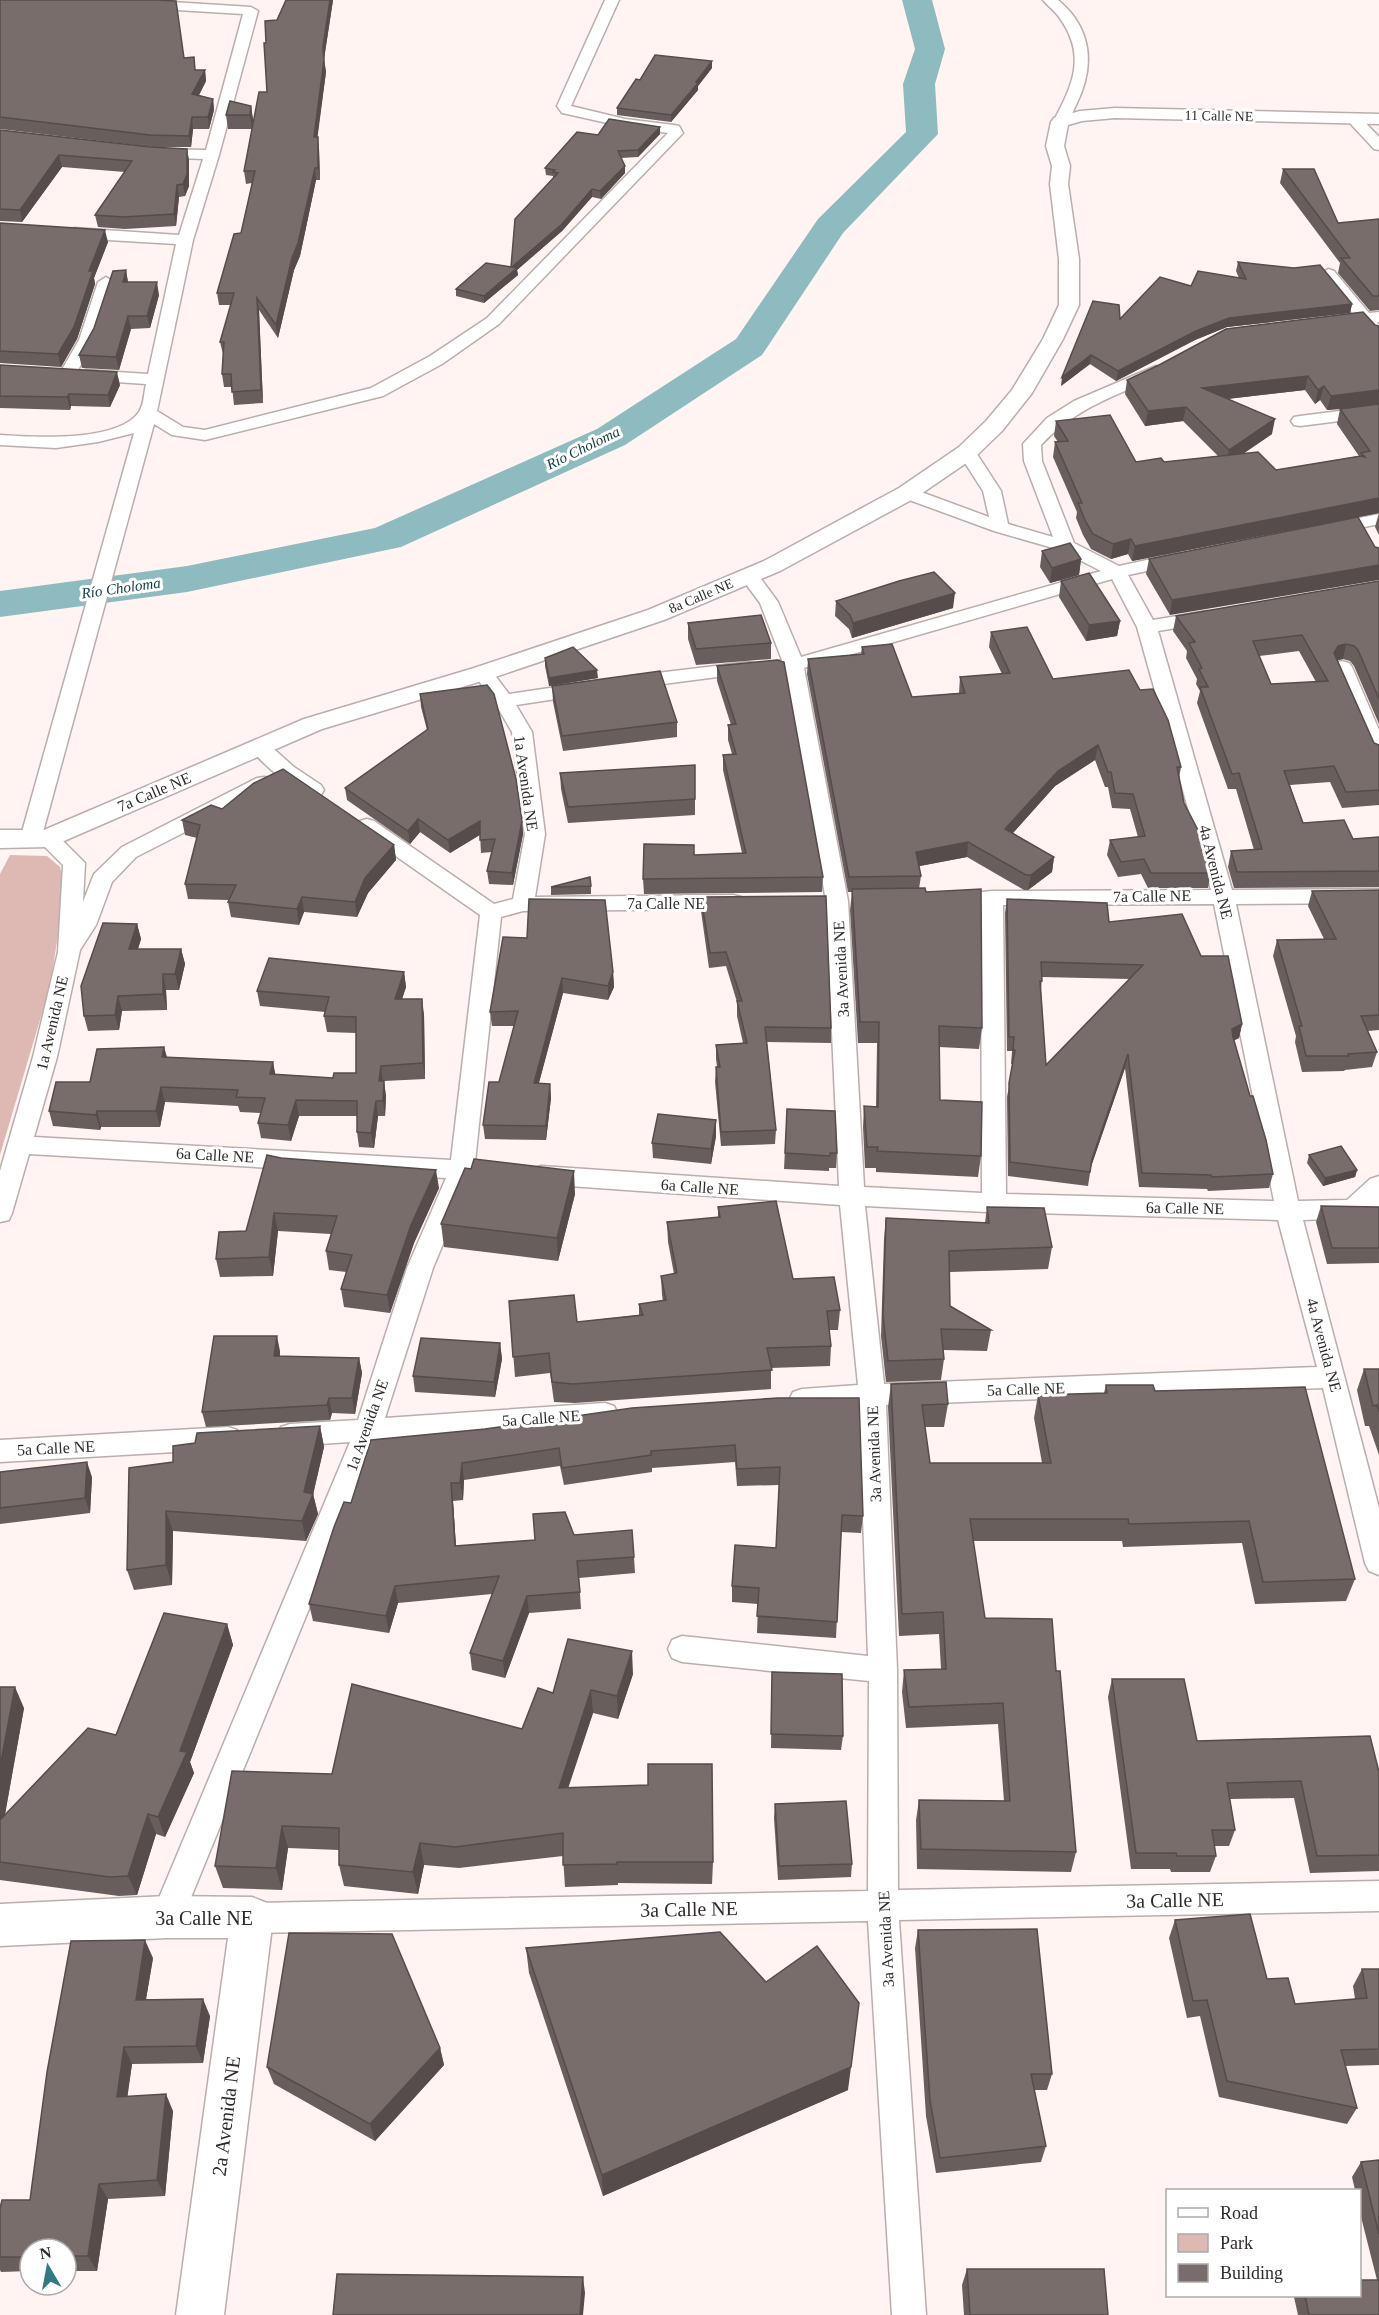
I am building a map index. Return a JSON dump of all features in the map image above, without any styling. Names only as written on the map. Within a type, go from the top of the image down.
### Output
[{"type":"main road","name":"3a Calle NE","points":[[0,1925],[167,1917],[252,1918]]},
{"type":"main road","name":"2a Avenida NE","points":[[200,2315],[252,1918]]},
{"type":"street","points":[[0,839],[40,839],[40,808],[148,412],[185,240],[212,155],[253,5],[78,0]]},
{"type":"street","points":[[148,412],[178,431],[205,435],[276,419],[377,392],[436,360],[493,321],[676,133],[674,129],[625,123],[567,110],[564,106],[612,0]]},
{"type":"street","points":[[1050,0],[1057,5],[1078,36],[1083,72],[1060,122]]},
{"type":"street","name":"11 Calle NE","points":[[1060,122],[1115,113],[1379,119]]},
{"type":"street","points":[[1353,118],[1379,146]]},
{"type":"street","name":"8a Calle NE","points":[[483,673],[656,615],[772,566],[907,493],[967,452],[994,426],[1021,393],[1053,339],[1069,305],[1069,259],[1059,184],[1060,166],[1055,147],[1060,122]]},
{"type":"street","points":[[141,152],[212,155]]},
{"type":"street","points":[[58,232],[185,240]]},
{"type":"street","points":[[1328,274],[1373,318],[1379,335]]},
{"type":"street","points":[[106,282],[87,340],[62,373],[156,380]]},
{"type":"street","points":[[1320,324],[1373,318]]},
{"type":"street","points":[[1066,546],[1033,461],[1032,444],[1053,422],[1080,405],[1175,361]]},
{"type":"street","points":[[1300,421],[1379,411]]},
{"type":"street","points":[[0,440],[56,443],[98,437],[128,429],[148,412]]},
{"type":"street","points":[[967,452],[992,491],[1000,527]]},
{"type":"street","points":[[907,493],[1000,527],[1066,546],[1117,572]]},
{"type":"street","points":[[1316,532],[1371,527]]},
{"type":"street","points":[[504,701],[726,670],[794,665],[1117,572],[1199,555]]},
{"type":"street","name":"4a Avenida NE","points":[[1117,572],[1147,627],[1223,896],[1288,1210],[1372,1510],[1379,1563]]},
{"type":"street","name":"3a Avenida NE","points":[[749,576],[769,602],[794,665],[837,901],[852,1198],[872,1395],[883,1670],[883,1906],[909,2315]]},
{"type":"street","points":[[1147,627],[1228,613]]},
{"type":"street","points":[[1342,667],[1379,753]]},
{"type":"street","name":"1a Avenida NE","points":[[483,673],[504,701],[522,732],[535,834],[523,904]]},
{"type":"street","name":"7a Calle NE","points":[[40,839],[313,724],[483,673]]},
{"type":"street","points":[[259,746],[288,772],[326,798]]},
{"type":"street","points":[[69,952],[85,925],[102,879],[129,852],[288,772]]},
{"type":"street","points":[[346,812],[491,912]]},
{"type":"street","name":"1a Avenida NE","points":[[0,1213],[45,1057],[69,952],[74,863],[40,839]]},
{"type":"street","name":"7a Calle NE","points":[[931,901],[992,898],[1379,896]]},
{"type":"street","points":[[992,898],[994,1205]]},
{"type":"street","points":[[814,902],[861,901]]},
{"type":"street","name":"7a Calle NE","points":[[491,912],[523,904],[756,902]]},
{"type":"street","name":"1a Avenida NE","points":[[167,1917],[368,1431],[420,1268],[462,1169],[491,912]]},
{"type":"street","name":"6a Calle NE","points":[[21,1145],[462,1169],[852,1198],[994,1205],[1288,1210],[1379,1208]]},
{"type":"street","points":[[1353,1209],[1379,1185]]},
{"type":"street","name":"5a Calle NE","points":[[778,1402],[872,1395],[1333,1377]]},
{"type":"street","name":"5a Calle NE","points":[[0,1451],[368,1431],[626,1413]]},
{"type":"street","points":[[682,1649],[883,1670]]},
{"type":"street","name":"3a Calle NE","points":[[252,1918],[1379,1896]]},
{"type":"green space","points":[[10,855],[47,856],[60,867],[65,890],[50,986],[0,1155],[0,874]]},
{"type":"building","points":[[0,0],[176,1],[184,58],[194,57],[195,70],[205,70],[192,94],[213,99],[208,117],[192,117],[189,136],[150,135],[0,117]]},
{"type":"building","points":[[286,0],[330,0],[314,137],[318,137],[318,168],[315,168],[276,325],[257,298],[261,390],[232,392],[231,374],[222,374],[224,342],[220,342],[234,293],[217,293],[234,234],[241,233],[255,171],[244,171],[259,92],[267,92],[265,21],[277,20]]},
{"type":"building","points":[[655,55],[712,61],[696,82],[698,83],[671,115],[617,108],[636,79],[640,80]]},
{"type":"building","points":[[230,101],[251,106],[250,115],[226,115]]},
{"type":"building","points":[[609,119],[660,127],[638,150],[618,151],[625,166],[600,191],[592,189],[562,224],[512,267],[517,268],[484,296],[456,289],[486,263],[511,267],[515,219],[558,173],[545,168],[577,132],[598,135]]},
{"type":"building","points":[[0,130],[187,149],[187,174],[183,184],[177,185],[174,214],[123,217],[95,215],[132,161],[59,155],[20,210],[0,209]]},
{"type":"building","points":[[1283,169],[1314,169],[1338,223],[1379,219],[1379,296],[1373,296],[1341,258],[1350,258]]},
{"type":"building","points":[[0,223],[105,230],[89,271],[93,271],[74,327],[58,354],[0,351]]},
{"type":"building","points":[[1238,262],[1294,268],[1320,265],[1352,304],[1229,318],[1196,331],[1118,371],[1091,355],[1062,377],[1093,301],[1119,305],[1120,319],[1160,277],[1191,286],[1198,271],[1246,279]]},
{"type":"building","points":[[126,270],[123,282],[157,282],[147,316],[128,316],[116,357],[79,355],[94,328],[113,271]]},
{"type":"building","points":[[1363,312],[1375,325],[1379,326],[1379,390],[1331,396],[1324,386],[1318,390],[1308,376],[1202,388],[1275,419],[1229,450],[1186,407],[1148,411],[1127,380],[1226,329]]},
{"type":"building","points":[[0,365],[117,372],[108,395],[0,396]]},
{"type":"building","points":[[1379,404],[1379,498],[1135,546],[1131,539],[1113,544],[1093,534],[1085,520],[1078,503],[1082,503],[1055,442],[1068,441],[1056,421],[1110,415],[1136,462],[1161,458],[1164,462],[1258,452],[1276,470],[1365,457],[1361,453],[1370,451],[1340,409]]},
{"type":"building","points":[[1358,517],[1375,547],[1379,548],[1379,565],[1172,600],[1149,559]]},
{"type":"building","points":[[1070,543],[1081,559],[1052,568],[1042,551]]},
{"type":"building","points":[[934,572],[955,593],[853,623],[850,615],[836,601],[899,581]]},
{"type":"building","points":[[1089,573],[1120,621],[1089,625],[1061,581]]},
{"type":"building","points":[[1379,581],[1379,699],[1358,650],[1346,644],[1338,646],[1334,653],[1374,743],[1379,745],[1379,790],[1346,792],[1334,766],[1284,771],[1303,823],[1344,820],[1353,839],[1379,837],[1379,871],[1237,872],[1231,851],[1262,849],[1239,773],[1232,774],[1200,687],[1208,687],[1199,669],[1202,668],[1189,643],[1195,642],[1176,616]],"holes":[[[1302,635],[1328,681],[1271,684],[1253,641]]]},
{"type":"building","points":[[761,615],[771,643],[696,649],[688,623]]},
{"type":"building","points":[[1027,627],[1053,679],[1129,670],[1140,690],[1153,689],[1168,720],[1181,767],[1177,767],[1184,803],[1200,834],[1211,873],[1151,873],[1144,859],[1121,862],[1110,840],[1145,836],[1133,794],[1115,793],[1111,772],[1108,772],[1098,745],[1058,771],[1005,829],[1054,857],[1031,875],[1026,875],[968,842],[916,852],[921,876],[849,877],[808,659],[864,654],[862,647],[892,644],[912,697],[965,693],[960,677],[1010,673],[991,632]]},
{"type":"building","points":[[573,647],[597,670],[549,678],[545,658]]},
{"type":"building","points":[[777,660],[784,662],[823,877],[643,879],[644,844],[694,845],[694,855],[746,853],[723,755],[736,754],[728,725],[736,724],[717,666]]},
{"type":"building","points":[[660,671],[677,722],[562,736],[552,686]]},
{"type":"building","points":[[487,685],[494,694],[516,779],[522,821],[512,873],[487,871],[495,839],[480,840],[480,821],[448,840],[418,819],[408,831],[345,788],[428,729],[420,694]]},
{"type":"building","points":[[695,765],[695,799],[568,807],[560,773]]},
{"type":"building","points":[[283,769],[394,845],[365,878],[355,902],[302,897],[297,909],[228,902],[236,885],[185,884],[200,825],[182,820],[211,805],[222,809],[254,783]]},
{"type":"building","points":[[590,877],[591,886],[551,887]]},
{"type":"building","points":[[925,888],[926,892],[981,889],[982,1028],[939,1026],[940,1100],[982,1102],[981,1156],[877,1151],[878,1147],[867,1147],[864,1106],[878,1107],[879,1022],[860,1022],[852,889]]},
{"type":"building","points":[[1379,890],[1379,1015],[1361,1016],[1377,1052],[1348,1054],[1349,1056],[1306,1056],[1299,1026],[1302,1026],[1277,940],[1336,939],[1312,891]]},
{"type":"building","points":[[826,896],[831,1028],[765,1027],[776,1130],[721,1132],[716,1067],[720,1067],[716,1045],[747,1043],[737,1001],[742,1001],[726,952],[710,953],[701,897]]},
{"type":"building","points":[[529,899],[605,900],[613,972],[608,986],[562,978],[534,1083],[550,1084],[546,1126],[483,1125],[489,1082],[499,1082],[518,1011],[490,1012],[503,937],[527,938]]},
{"type":"building","points":[[1007,899],[1107,903],[1109,922],[1182,914],[1201,956],[1228,956],[1242,1024],[1232,1029],[1233,1037],[1250,1096],[1253,1096],[1266,1140],[1273,1174],[1212,1177],[1211,1175],[1142,1173],[1128,1054],[1092,1159],[1090,1172],[1010,1162],[1009,1083],[1015,1050],[1013,1050],[1014,1037],[1009,1037]],"holes":[[[1041,962],[1143,965],[1046,1065],[1040,981],[1042,981]]]},
{"type":"building","points":[[103,923],[137,924],[129,949],[181,949],[175,974],[163,974],[163,994],[118,996],[115,1015],[84,1016],[81,986]]},
{"type":"building","points":[[269,958],[404,972],[395,999],[422,999],[423,1063],[381,1066],[379,1081],[384,1081],[383,1101],[376,1101],[371,1133],[357,1132],[357,1101],[296,1100],[288,1125],[258,1123],[265,1098],[236,1097],[238,1090],[161,1087],[156,1111],[97,1111],[96,1115],[49,1111],[56,1082],[90,1082],[97,1049],[164,1047],[162,1057],[273,1062],[270,1074],[333,1078],[334,1073],[356,1073],[356,1017],[324,1016],[329,997],[257,991]]},
{"type":"building","points":[[787,1109],[835,1111],[837,1153],[830,1153],[830,1156],[785,1153]]},
{"type":"building","points":[[658,1114],[716,1120],[711,1149],[652,1143]]},
{"type":"building","points":[[1341,1146],[1357,1170],[1325,1178],[1309,1155]]},
{"type":"building","points":[[267,1155],[436,1170],[411,1225],[387,1295],[341,1289],[352,1255],[326,1251],[337,1216],[274,1213],[269,1257],[216,1259],[219,1232],[246,1231]]},
{"type":"building","points":[[474,1159],[574,1171],[557,1238],[441,1224],[465,1168],[471,1169]]},
{"type":"building","points":[[776,1201],[793,1279],[834,1277],[840,1310],[827,1311],[831,1346],[767,1348],[772,1370],[573,1384],[552,1382],[549,1353],[513,1357],[509,1301],[574,1295],[577,1322],[643,1315],[639,1304],[666,1300],[661,1276],[677,1273],[667,1222],[720,1217],[718,1207]]},
{"type":"building","points":[[1321,1206],[1379,1207],[1379,1248],[1332,1248]]},
{"type":"building","points":[[987,1207],[1044,1208],[1052,1247],[949,1251],[950,1306],[991,1330],[941,1329],[944,1359],[888,1361],[883,1315],[886,1218],[989,1223]]},
{"type":"building","points":[[214,1336],[277,1336],[274,1356],[359,1358],[352,1398],[329,1398],[327,1405],[202,1412]]},
{"type":"building","points":[[421,1338],[500,1343],[494,1382],[413,1376]]},
{"type":"building","points":[[1364,1369],[1379,1369],[1379,1412],[1377,1405],[1373,1406]]},
{"type":"building","points":[[946,1382],[948,1404],[922,1405],[930,1463],[1051,1463],[1038,1395],[1107,1393],[1106,1385],[1153,1385],[1155,1391],[1305,1387],[1355,1579],[1263,1582],[1249,1521],[1129,1524],[1128,1519],[970,1519],[985,1618],[1052,1619],[1056,1671],[1060,1671],[1076,1852],[921,1849],[919,1800],[1010,1801],[1003,1703],[909,1707],[904,1670],[946,1669],[943,1612],[902,1614],[891,1384]]},
{"type":"building","points":[[778,1398],[859,1398],[863,1516],[842,1515],[837,1622],[757,1616],[759,1588],[732,1586],[735,1545],[776,1548],[780,1467],[737,1469],[735,1445],[651,1451],[651,1455],[562,1468],[559,1448],[462,1463],[460,1483],[451,1483],[455,1546],[535,1540],[533,1514],[565,1512],[574,1535],[632,1530],[634,1557],[577,1561],[580,1592],[527,1596],[503,1661],[470,1653],[499,1576],[395,1586],[386,1616],[309,1604],[334,1527],[344,1502],[351,1503],[371,1440],[485,1429],[632,1408]]},
{"type":"building","points":[[320,1426],[304,1492],[313,1494],[302,1521],[166,1511],[166,1565],[127,1570],[129,1468],[173,1462],[173,1446],[195,1443],[197,1433]]},
{"type":"building","points":[[87,1462],[85,1498],[0,1508],[0,1472]]},
{"type":"building","points":[[164,1613],[227,1624],[180,1751],[187,1752],[158,1817],[148,1814],[128,1876],[110,1877],[0,1862],[0,1820],[88,1728],[116,1735]]},
{"type":"building","points":[[568,1639],[632,1651],[617,1696],[591,1690],[559,1788],[648,1785],[648,1764],[712,1764],[713,1862],[617,1862],[617,1864],[563,1865],[563,1833],[455,1847],[420,1843],[413,1872],[339,1865],[339,1828],[282,1826],[276,1868],[215,1866],[232,1771],[332,1774],[352,1684],[522,1729],[538,1688],[553,1693]]},
{"type":"building","points":[[772,1672],[842,1674],[843,1736],[771,1734]]},
{"type":"building","points":[[1112,1679],[1184,1679],[1197,1741],[1370,1736],[1379,1772],[1379,1855],[1317,1856],[1301,1781],[1227,1783],[1235,1830],[1212,1830],[1216,1856],[1136,1853]]},
{"type":"building","points":[[0,1687],[15,1687],[0,1767]]},
{"type":"building","points":[[846,1801],[852,1864],[779,1866],[775,1804]]},
{"type":"building","points":[[1250,1914],[1267,1979],[1288,1978],[1295,2004],[1367,1998],[1362,1969],[1379,1969],[1379,2049],[1341,2050],[1357,2108],[1227,2081],[1207,2000],[1193,2001],[1175,1920]]},
{"type":"building","points":[[1037,1929],[1052,2074],[1031,2074],[1046,2146],[940,2158],[930,2100],[918,1930]]},
{"type":"building","points":[[720,1932],[766,1982],[817,1946],[859,2003],[851,2067],[602,2175],[526,1948]]},
{"type":"building","points":[[289,1933],[392,1934],[440,2048],[370,2124],[267,2067]]},
{"type":"building","points":[[145,1940],[136,2000],[203,1999],[196,2046],[124,2047],[117,2097],[166,2094],[157,2180],[99,2184],[88,2256],[78,2256],[78,2237],[18,2237],[18,2257],[0,2257],[2,2200],[30,2200],[47,2072],[71,1941]]},
{"type":"building","points":[[1379,2160],[1379,2234],[1361,2162]]},
{"type":"building","points":[[967,2269],[1104,2269],[1108,2315],[970,2315]]},
{"type":"building","points":[[337,2274],[583,2277],[580,2315],[333,2315]]},
{"type":"building","points":[[1361,2280],[1379,2280],[1379,2315],[1309,2315],[1305,2297],[1361,2297]]},
{"type":"waterway","name":"Río Choloma","points":[[0,604],[187,579],[387,538],[611,437],[749,347],[830,226],[922,134],[919,84],[930,49],[917,0]]}]
